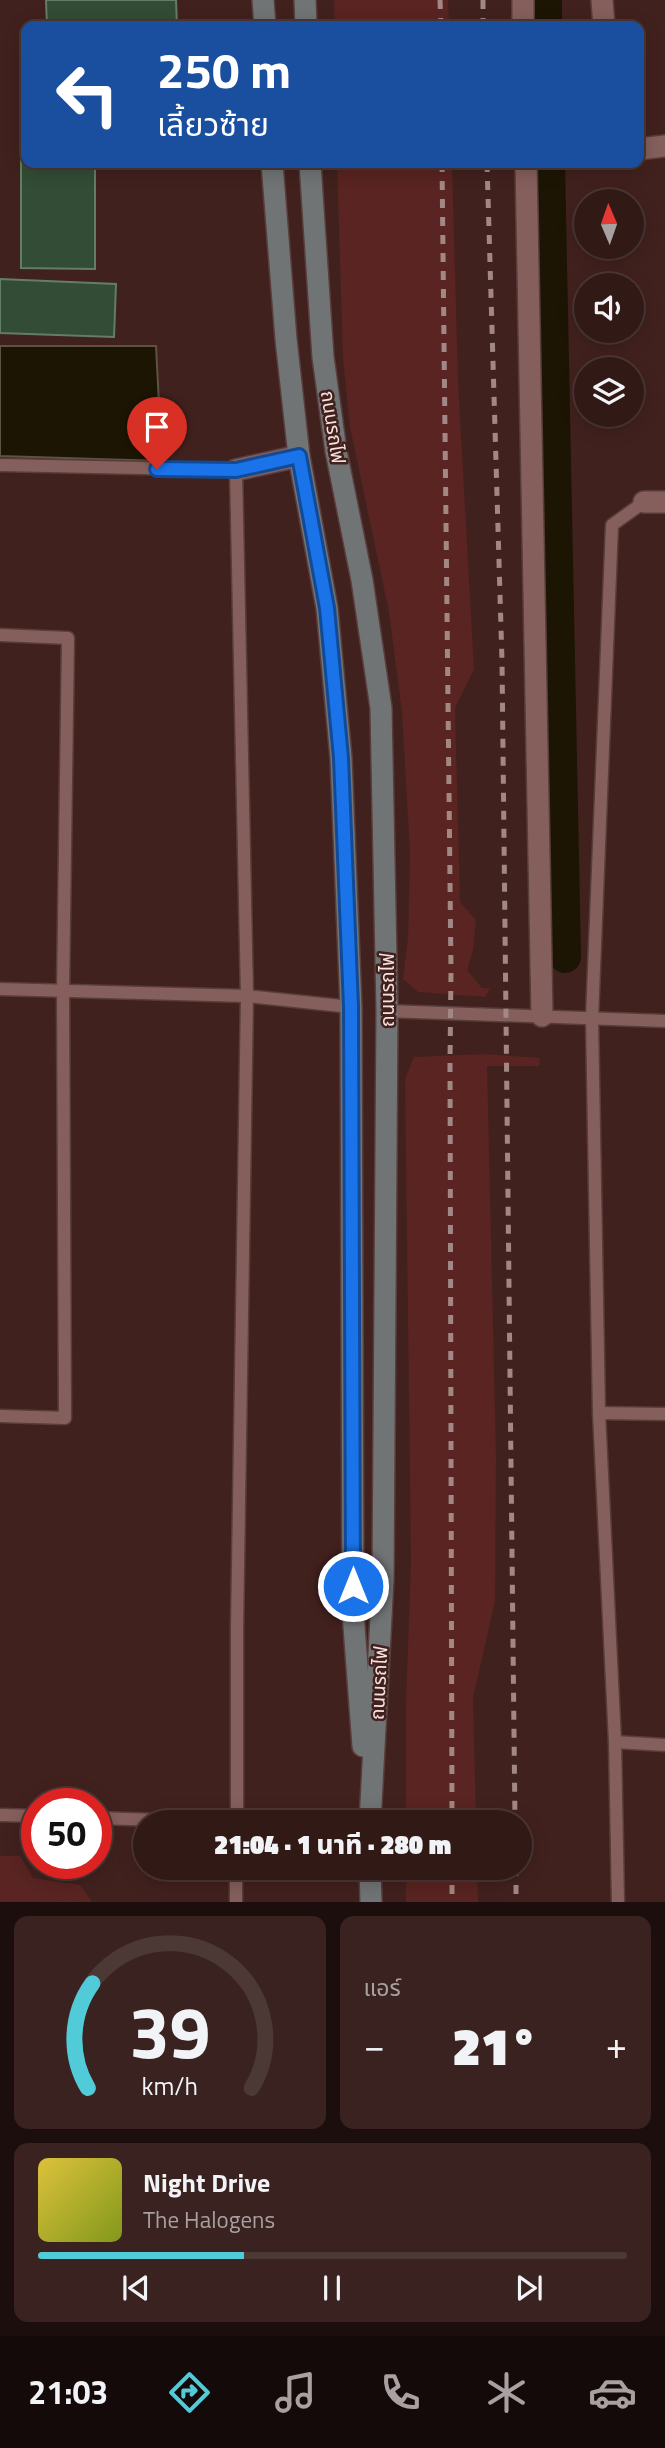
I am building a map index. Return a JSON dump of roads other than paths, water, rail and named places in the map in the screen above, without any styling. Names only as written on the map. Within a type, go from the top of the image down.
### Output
[{"type":"main road","points":[[263,0],[265,21]]},
{"type":"main road","points":[[305,0],[306,21]]},
{"type":"main road","name":"ถนนรถไฟ","points":[[272,168],[286,339],[299,456],[327,608],[341,758],[351,1007],[353,1613],[368,1810]]},
{"type":"main road","name":"ถนนรถไฟ","points":[[310,168],[325,370],[336,451],[362,580],[381,708],[387,1011],[383,1579],[370,1810]]},
{"type":"main road","points":[[370,1880],[371,1902]]},
{"type":"street","points":[[523,0],[523,21]]},
{"type":"street","points":[[602,0],[604,21]]},
{"type":"street","points":[[644,148],[665,146]]},
{"type":"street","points":[[526,168],[542,1016]]},
{"type":"street","points":[[236,470],[299,456]]},
{"type":"lane","points":[[0,465],[236,470],[247,996],[237,1630],[237,1810]]},
{"type":"lane","points":[[618,1902],[615,1742],[599,1413],[593,1018],[612,525],[655,502]]},
{"type":"lane","points":[[0,635],[68,638],[63,991],[65,1418],[0,1416]]},
{"type":"lane","points":[[0,989],[247,996],[351,1007]]},
{"type":"lane","points":[[387,1011],[665,1021]]},
{"type":"lane","points":[[599,1413],[665,1414]]},
{"type":"lane","points":[[615,1742],[665,1745]]},
{"type":"lane","points":[[0,1815],[21,1816]]},
{"type":"lane","points":[[112,1819],[133,1819]]},
{"type":"lane","points":[[236,1880],[236,1902]]},
{"type":"waterway","points":[[546,0],[546,21]]},
{"type":"waterway","points":[[549,168],[565,957]]},
{"type":"railway","points":[[440,0],[441,21]]},
{"type":"railway","points":[[483,0],[483,21]]},
{"type":"railway","points":[[442,168],[451,971],[452,1810]]},
{"type":"railway","points":[[487,168],[502,661],[515,1810]]},
{"type":"railway","points":[[452,1880],[452,1902]]},
{"type":"railway","points":[[516,1880],[516,1902]]}]
